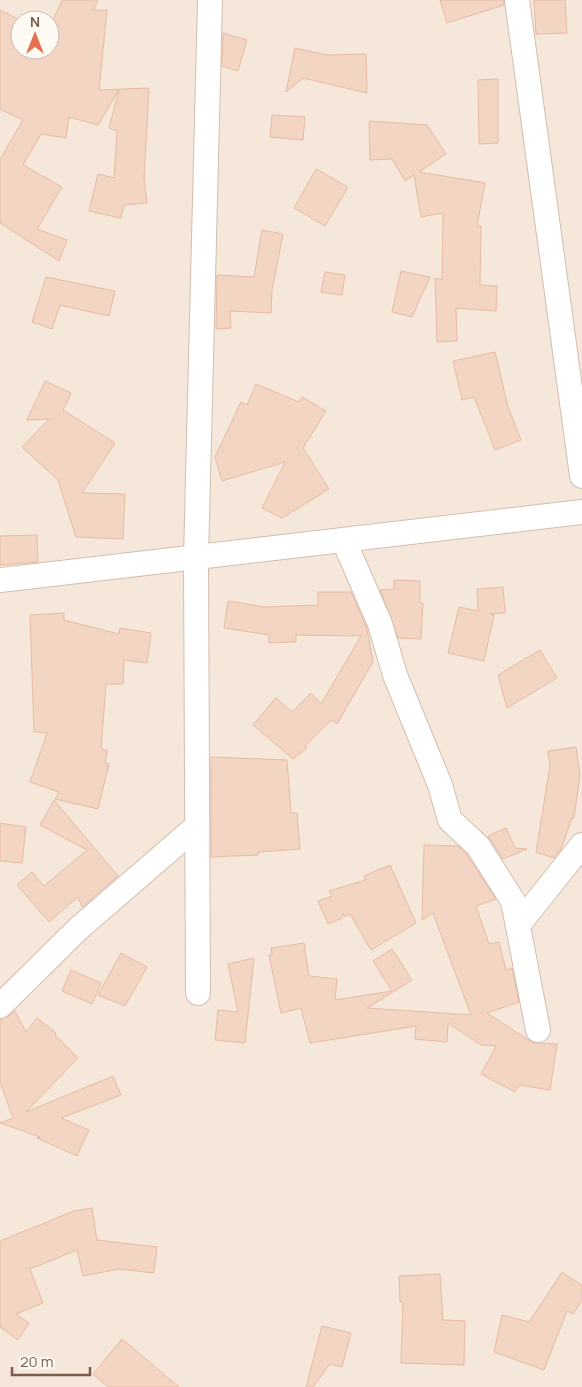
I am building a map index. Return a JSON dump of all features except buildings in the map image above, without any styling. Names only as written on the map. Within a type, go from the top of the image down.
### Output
[{"type":"street","points":[[198,993],[196,558],[210,0]]},
{"type":"street","points":[[517,0],[582,476]]},
{"type":"street","points":[[0,580],[582,512]]},
{"type":"street","points":[[344,541],[380,624],[395,675],[440,785],[450,820],[478,846],[499,875],[513,901],[519,924],[527,978],[538,1030]]},
{"type":"street","points":[[0,1006],[78,929],[197,826]]},
{"type":"street","points":[[519,924],[582,845]]},
{"type":"shaded area","points":[[0,0],[582,0],[582,1387],[0,1387]]}]
